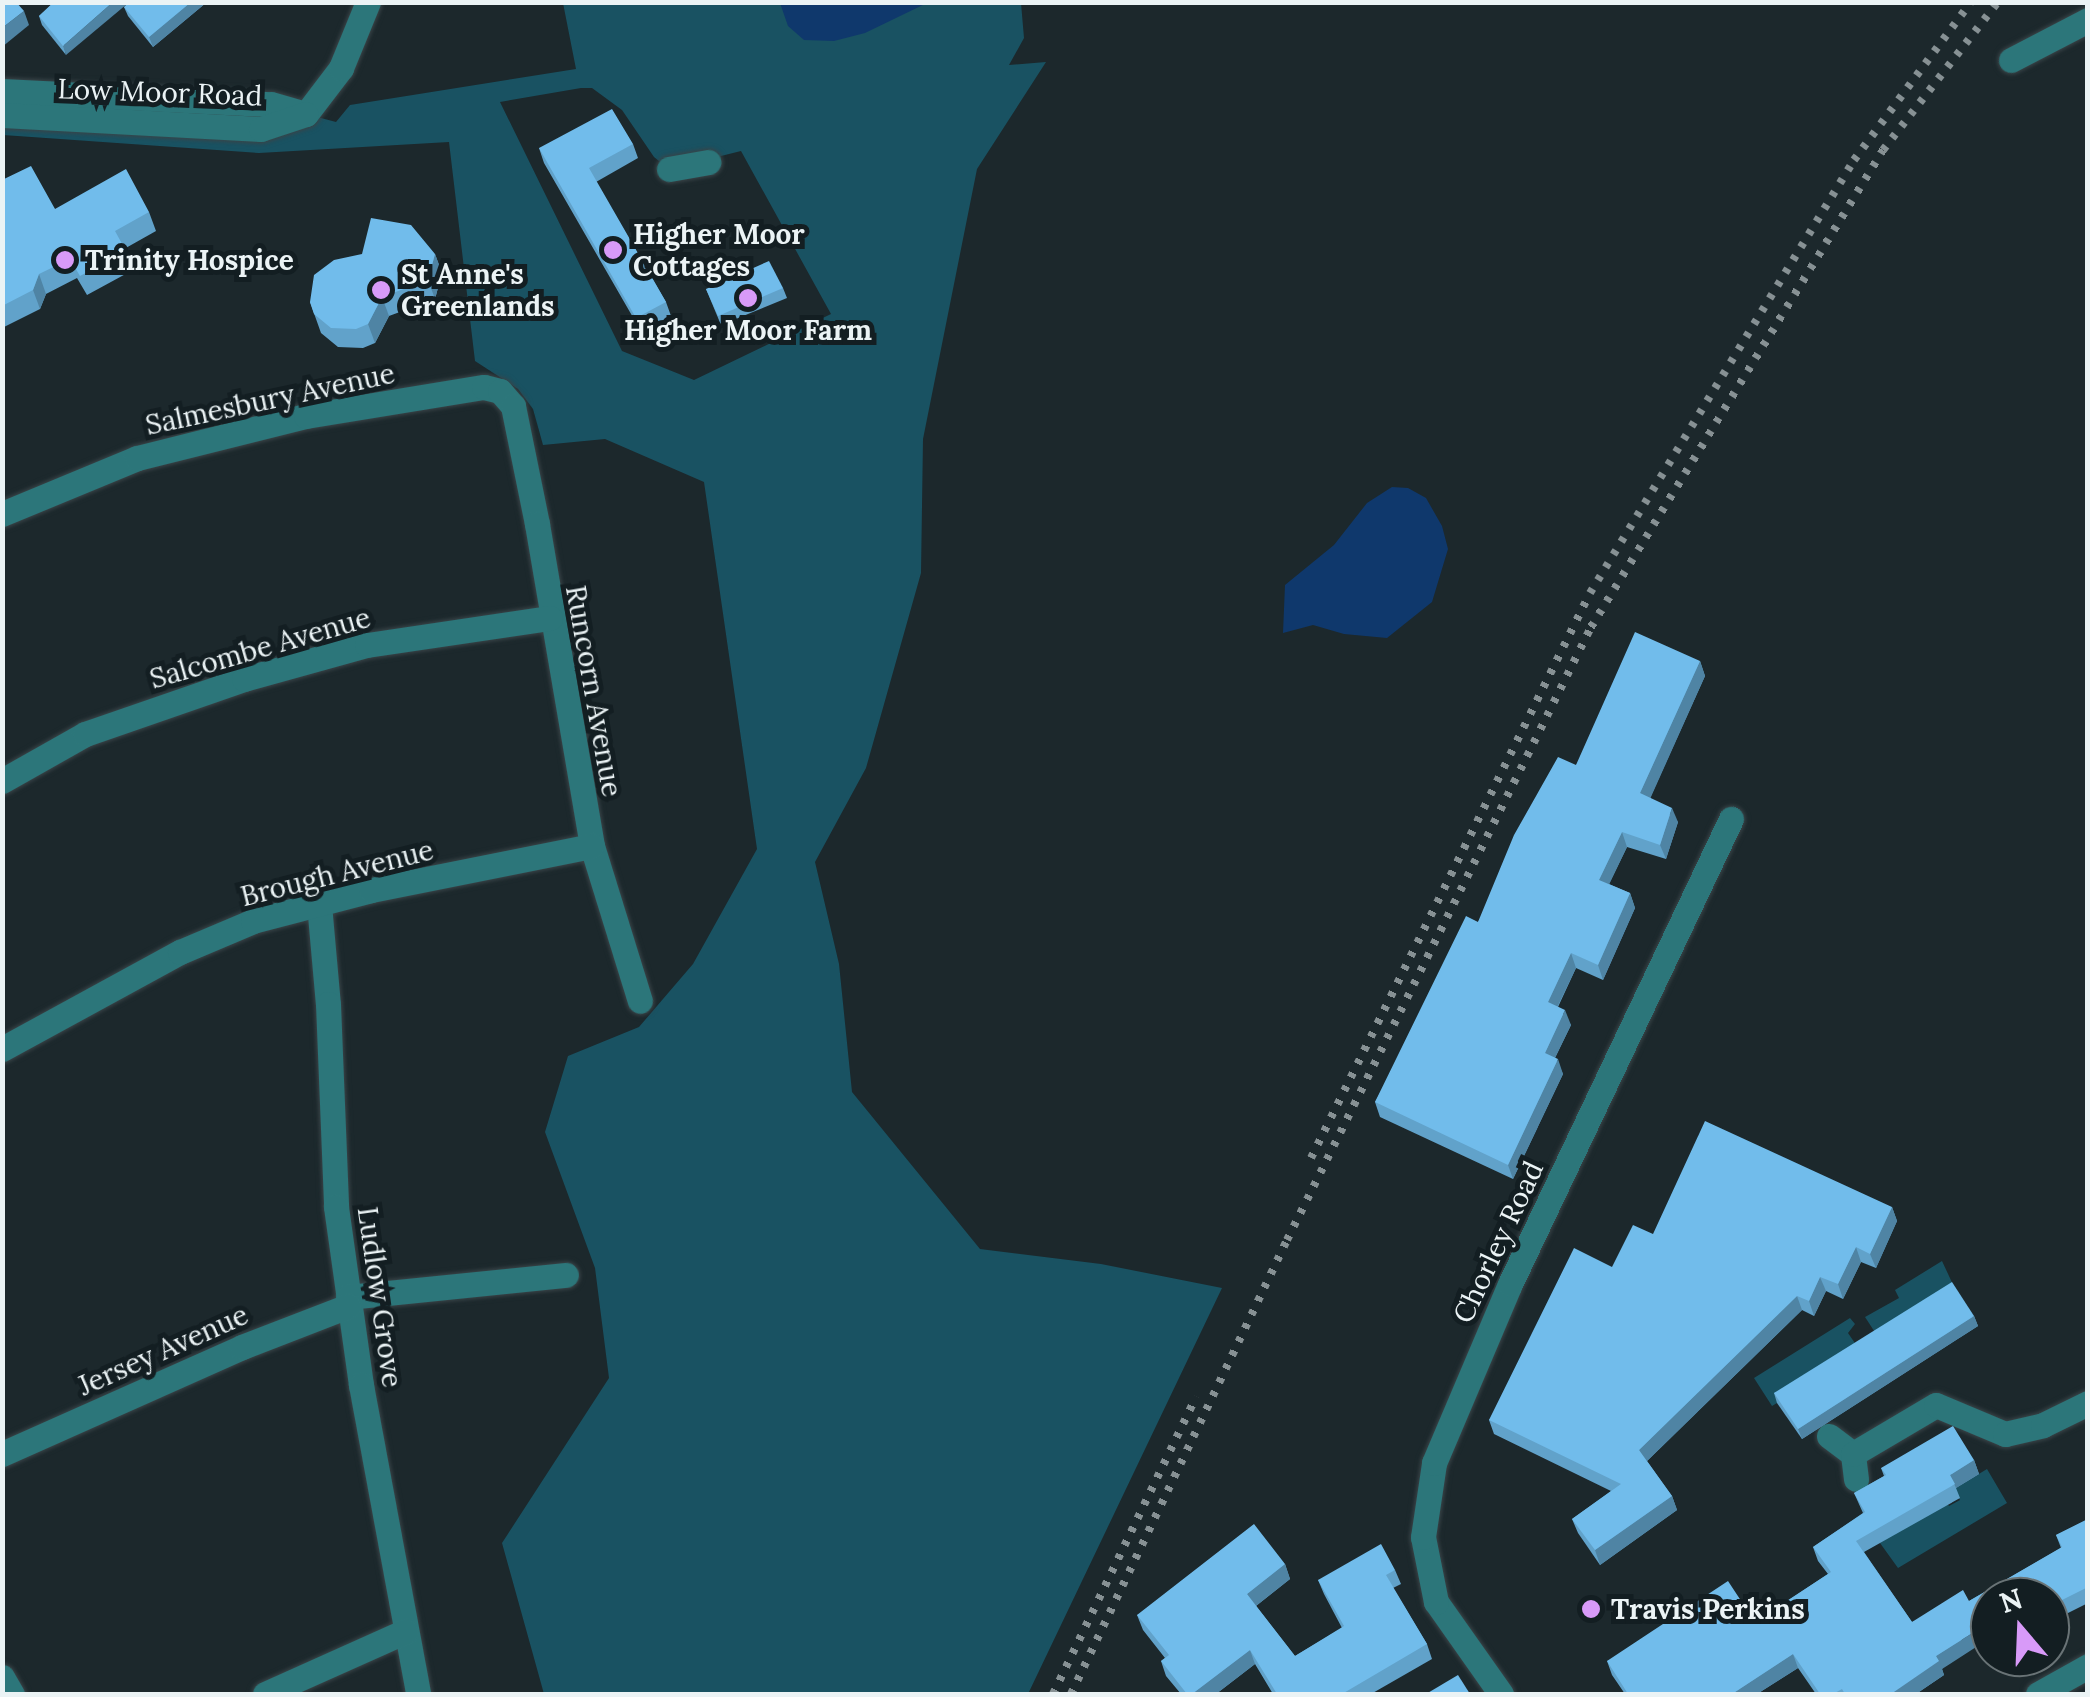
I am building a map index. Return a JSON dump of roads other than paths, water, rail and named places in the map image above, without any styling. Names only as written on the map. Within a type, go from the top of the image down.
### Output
[{"type":"street","points":[[306,114],[341,68],[368,2]]},
{"type":"street","points":[[2011,60],[2088,20]]},
{"type":"street","name":"Low Moor Road","points":[[2,91],[271,104],[306,114]]},
{"type":"street","name":"Low Moor Road","points":[[2,115],[261,129],[306,114]]},
{"type":"street","points":[[669,169],[708,162]]},
{"type":"street","name":"Salmesbury Avenue","points":[[2,514],[137,458],[287,421],[484,387],[500,390]]},
{"type":"street","name":"Runcorn Avenue","points":[[500,390],[513,406],[537,524],[550,618],[592,846],[640,1000]]},
{"type":"street","name":"Salcombe Avenue","points":[[2,781],[84,734],[244,679],[367,645],[550,618]]},
{"type":"street","name":"Chorley Road","points":[[1502,1694],[1436,1602],[1423,1537],[1434,1463],[1510,1284],[1731,819]]},
{"type":"street","name":"Brough Avenue","points":[[2,1049],[180,952],[253,921],[592,846]]},
{"type":"street","name":"Ludlow Grove","points":[[318,904],[328,1004],[336,1207],[348,1301],[418,1694]]},
{"type":"street","name":"Jersey Avenue","points":[[2,1454],[348,1301],[566,1274]]},
{"type":"street","points":[[1829,1436],[1854,1466],[1936,1406],[2006,1434],[2044,1425],[2088,1404]]},
{"type":"street","points":[[264,1694],[406,1631]]},
{"type":"street","points":[[2052,1691],[2088,1666]]},
{"type":"street","points":[[2,1677],[12,1694]]},
{"type":"water","points":[[780,2],[927,3],[865,33],[834,41],[804,40],[788,26]]},
{"type":"water","points":[[1392,487],[1408,488],[1426,498],[1442,526],[1448,549],[1432,602],[1387,638],[1344,634],[1313,625],[1283,633],[1285,585],[1334,545],[1367,503]]},
{"type":"railway","points":[[1311,1158],[1590,593],[1854,160],[1971,2]]},
{"type":"railway","points":[[1071,1694],[1287,1240],[1591,627],[1883,150],[1998,2]]},
{"type":"railway","points":[[1053,1694],[1196,1397]]},
{"type":"place","name":"Higher Moor Cottages","points":[[613,250]]},
{"type":"place","name":"Trinity Hospice","points":[[65,260]]},
{"type":"place","name":"St Anne's Greenlands","points":[[381,290]]},
{"type":"place","name":"Higher Moor Farm","points":[[748,298]]},
{"type":"place","name":"Travis Perkins","points":[[1591,1609]]}]
